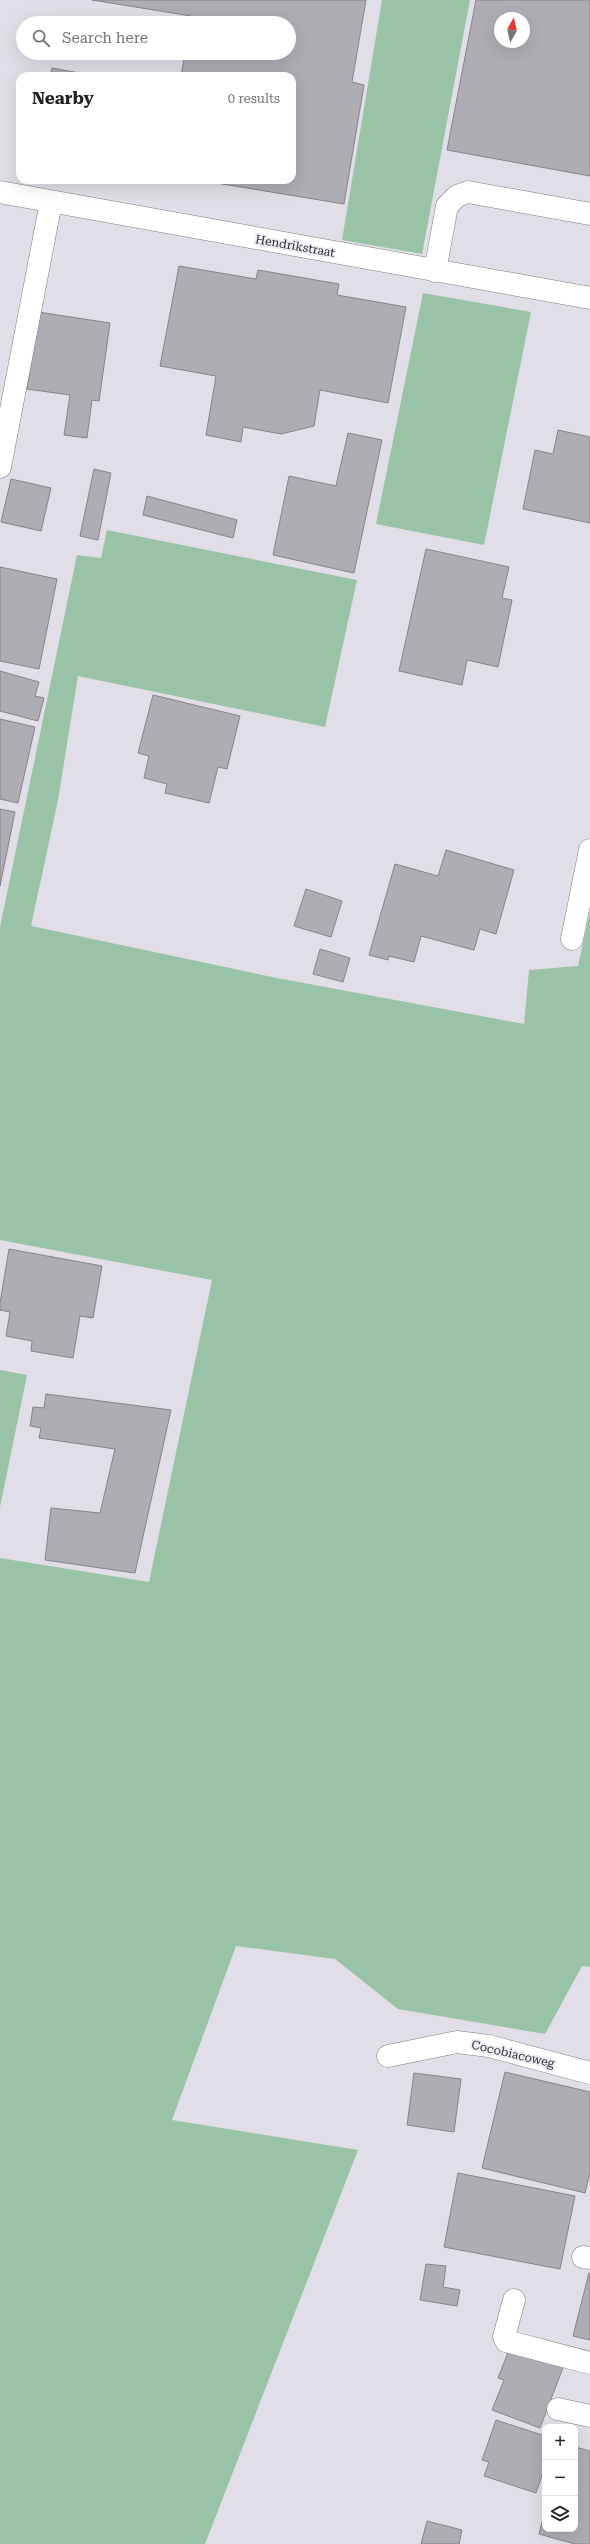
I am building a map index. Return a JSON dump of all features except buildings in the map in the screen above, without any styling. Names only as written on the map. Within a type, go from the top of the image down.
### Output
[{"type":"street","name":"Hendrikstraat","points":[[0,192],[590,298]]},
{"type":"street","points":[[435,271],[448,206],[456,196],[468,192],[590,214]]},
{"type":"street","points":[[0,467],[51,202]]},
{"type":"street","points":[[572,938],[590,850]]},
{"type":"street","name":"Cocobiacoweg","points":[[388,2056],[457,2042],[489,2046],[590,2073]]},
{"type":"street","points":[[514,2300],[504,2337],[506,2341],[590,2363]]},
{"type":"street","points":[[558,2409],[590,2416]]},
{"type":"green space","points":[[382,0],[470,0],[422,254],[342,240]]},
{"type":"green space","points":[[423,293],[531,312],[484,545],[376,524]]},
{"type":"green space","points":[[107,530],[357,580],[325,727],[78,676],[58,800],[31,926],[277,978],[524,1024],[529,970],[578,966],[590,912],[590,1967],[582,1966],[545,2034],[398,2009],[335,1959],[236,1946],[172,2120],[358,2150],[205,2544],[0,2544],[0,1558],[149,1582],[212,1280],[0,1240],[0,927],[77,555],[101,558]]},
{"type":"green space","points":[[0,1370],[27,1375],[0,1507]]}]
